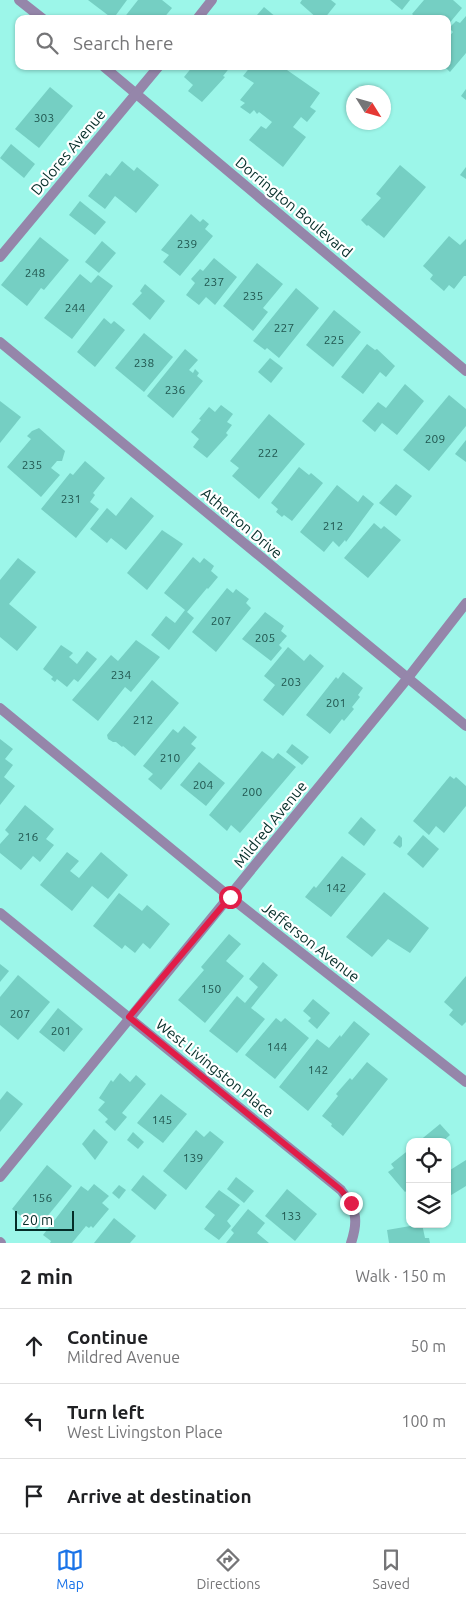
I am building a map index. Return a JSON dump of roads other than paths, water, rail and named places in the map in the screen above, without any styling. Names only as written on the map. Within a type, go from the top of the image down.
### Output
[{"type":"street","points":[[19,0],[38,15]]},
{"type":"street","points":[[200,15],[212,0]]},
{"type":"street","name":"Dorrington Boulevard","points":[[108,70],[466,371]]},
{"type":"street","name":"Dolores Avenue","points":[[0,257],[156,70]]},
{"type":"street","name":"Atherton Drive","points":[[0,342],[466,726]]},
{"type":"street","name":"Mildred Avenue","points":[[0,1177],[407,679],[466,603]]},
{"type":"street","name":"Jefferson Avenue","points":[[0,708],[230,897],[466,1082]]},
{"type":"street","name":"West Livingston Place","points":[[0,913],[341,1190],[351,1203],[356,1217],[351,1243]]}]
